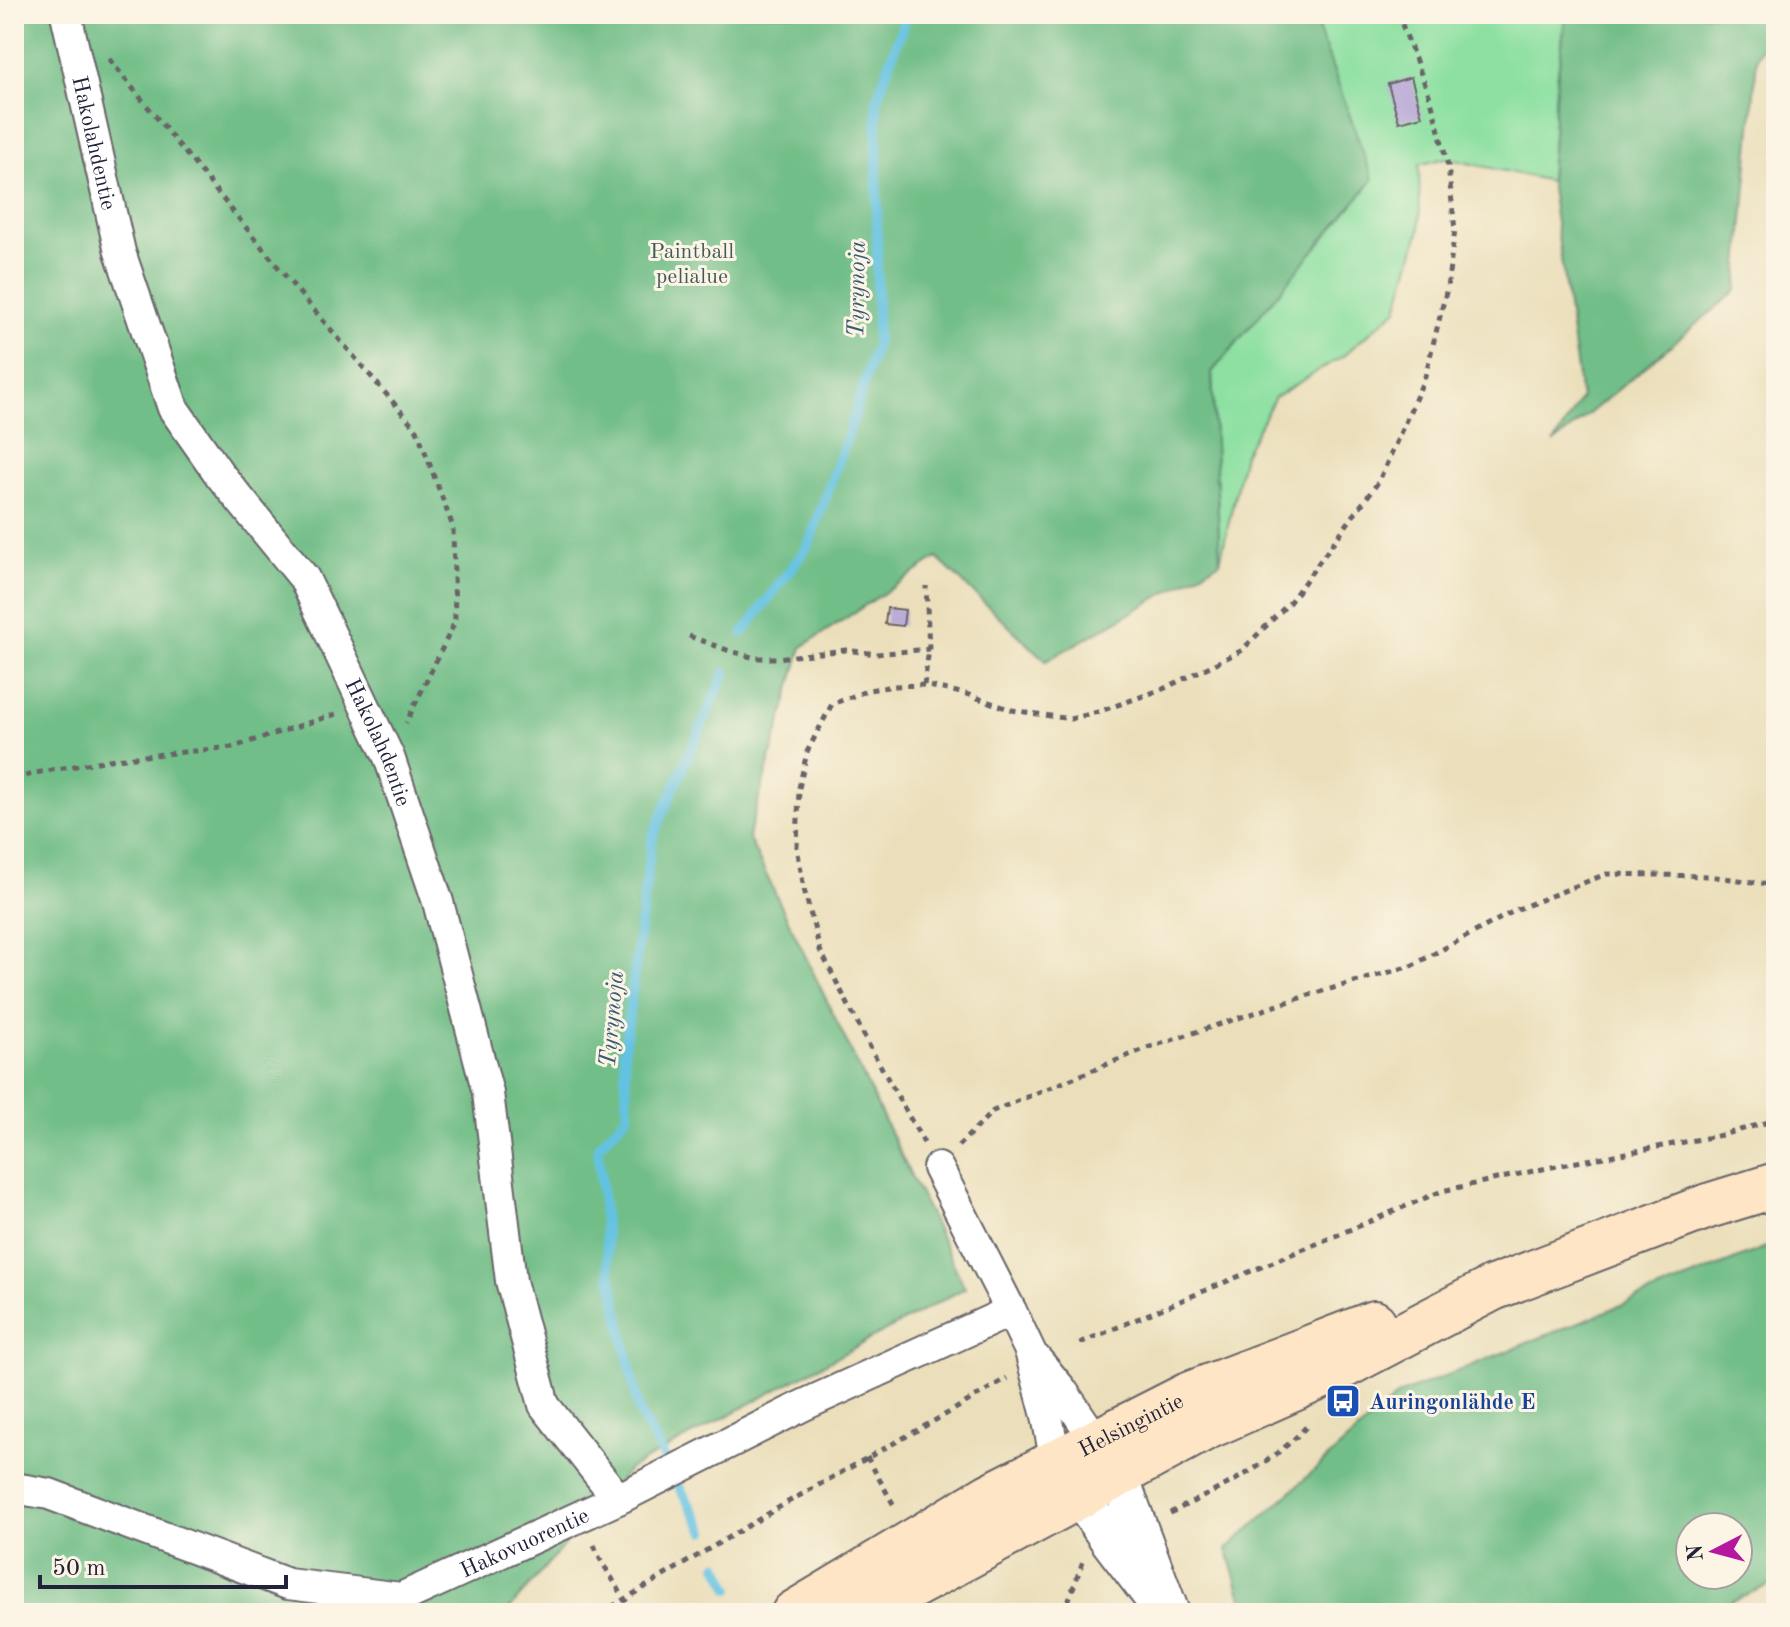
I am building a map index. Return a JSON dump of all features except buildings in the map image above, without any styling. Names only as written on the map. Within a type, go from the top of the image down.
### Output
[{"type":"main road","name":"Helsingintie","points":[[863,1613],[1067,1479],[1108,1458],[1207,1427],[1334,1371],[1493,1288],[1708,1206],[1776,1185]]},
{"type":"main road","name":"Helsingintie","points":[[794,1613],[989,1496],[1067,1479]]},
{"type":"street","name":"Hakolahdentie","points":[[66,14],[120,252],[173,408],[220,475],[304,578],[389,757],[438,902],[488,1093],[511,1281],[544,1405],[618,1499]]},
{"type":"street","points":[[938,1168],[1030,1351],[1067,1479],[1125,1535]]},
{"type":"street","name":"Hakovuorentie","points":[[14,1488],[49,1494],[288,1584],[401,1598],[618,1499],[804,1405],[1011,1311]]},
{"type":"street","points":[[1030,1351],[1061,1389],[1108,1458],[1125,1535],[1168,1613]]},
{"type":"path","points":[[1398,14],[1431,100],[1448,166],[1455,230],[1447,288],[1425,377],[1379,481],[1289,603],[1241,651],[1163,689],[1070,719],[1012,710],[966,694],[924,685],[869,690],[832,704],[807,752],[799,788],[797,847],[820,950],[938,1168],[993,1111],[1147,1048],[1309,995],[1411,966],[1518,909],[1606,874],[1709,876],[1776,885]]},
{"type":"path","points":[[102,50],[296,289],[417,430],[453,527],[455,622],[389,757]]},
{"type":"path","points":[[924,685],[929,649],[926,586]]},
{"type":"path","points":[[689,636],[755,658],[846,650],[876,654],[929,649]]},
{"type":"path","points":[[14,780],[35,773],[115,759],[233,747],[363,705]]},
{"type":"path","points":[[1080,1343],[1442,1191],[1722,1135],[1776,1120]]},
{"type":"path","points":[[601,1613],[1011,1375]]},
{"type":"path","points":[[1064,1613],[1088,1551],[1263,1465],[1313,1421]]},
{"type":"path","points":[[867,1457],[898,1512]]},
{"type":"path","points":[[583,1515],[599,1557],[633,1613]]},
{"type":"green space","name":"Paintball pelialue","points":[[14,14],[1313,14],[1373,180],[1212,372],[1220,562],[1046,661],[937,558],[802,647],[748,837],[965,1288],[629,1469],[506,1613],[14,1613]]},
{"type":"green space","points":[[1313,14],[1566,14],[1556,87],[1550,181],[1445,158],[1419,165],[1420,229],[1397,309],[1343,356],[1275,397],[1244,454],[1220,562],[1212,372],[1372,180]]},
{"type":"green space","points":[[1566,14],[1776,14],[1757,57],[1737,290],[1554,443],[1581,398],[1550,181],[1556,87]]},
{"type":"green space","points":[[1776,1243],[1776,1582],[1704,1613],[1247,1613],[1227,1549],[1398,1395]]},
{"type":"waterway","name":"Tyrynoja","points":[[743,633],[808,546],[850,429],[877,341],[877,99],[907,14]]},
{"type":"waterway","name":"Tyrynoja","points":[[665,1459],[639,1411],[608,1262],[598,1147],[628,1115],[624,1051],[652,838],[725,673]]},
{"type":"waterway","points":[[678,1485],[705,1531]]},
{"type":"waterway","points":[[718,1565],[730,1589]]},
{"type":"place","name":"Auringonlähde E","points":[[1343,1401]]}]
